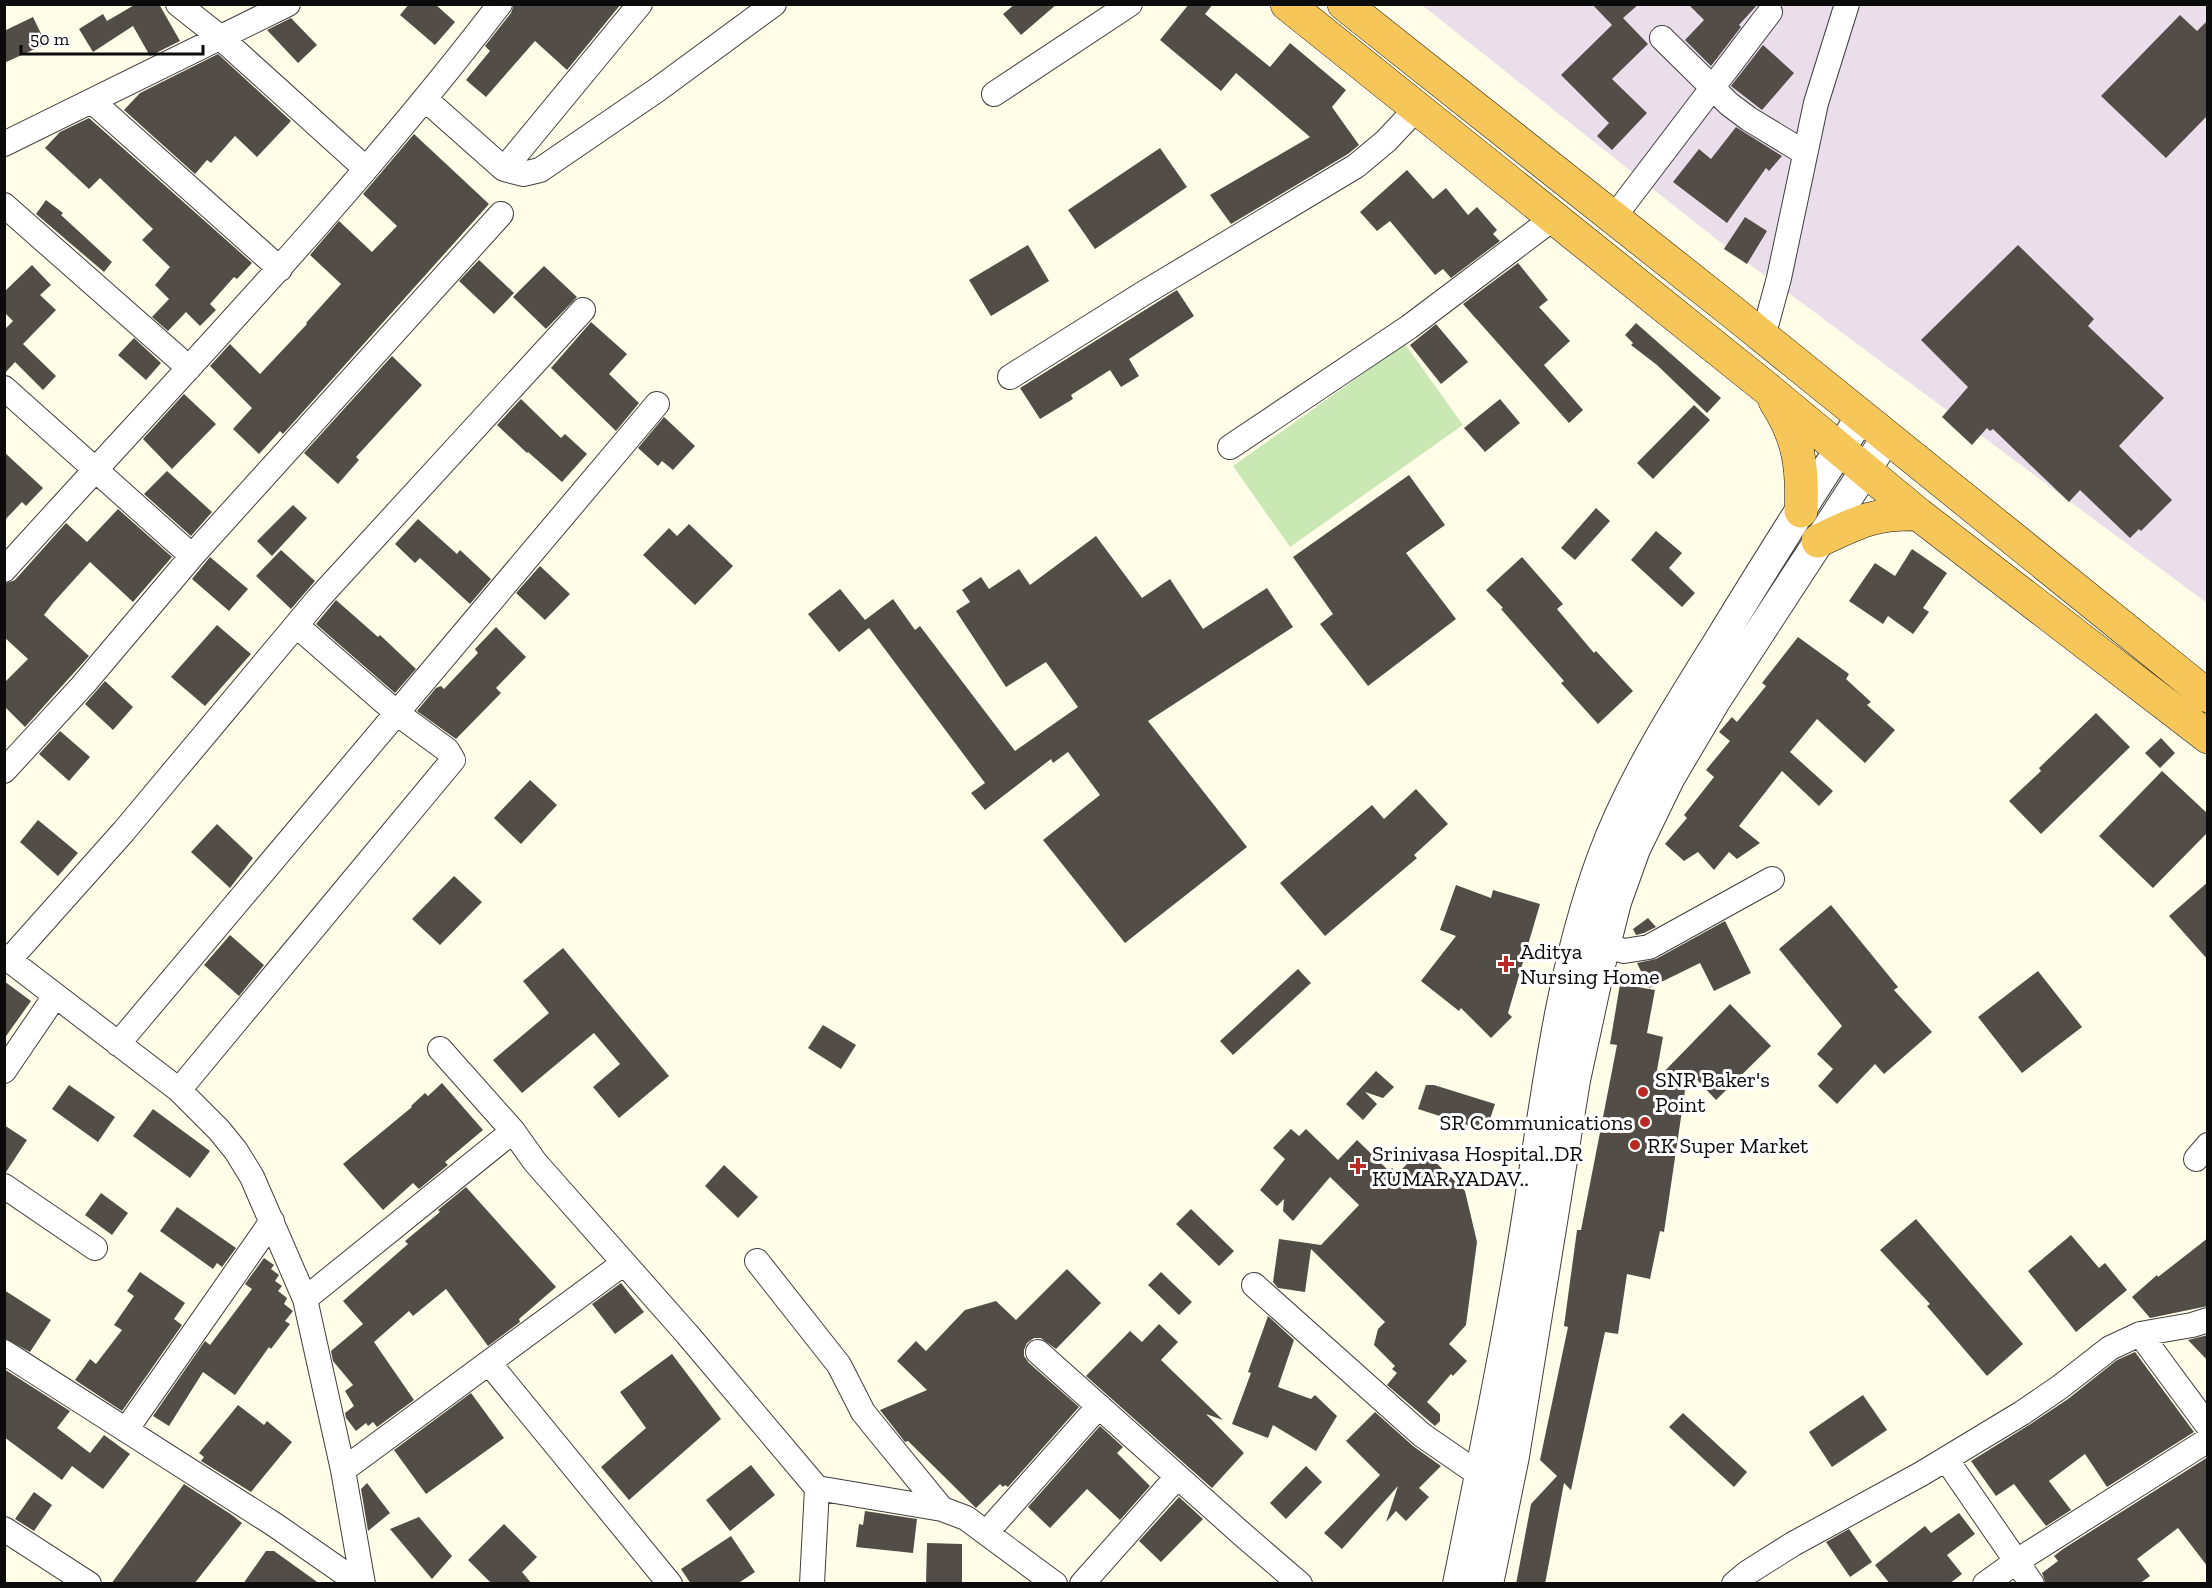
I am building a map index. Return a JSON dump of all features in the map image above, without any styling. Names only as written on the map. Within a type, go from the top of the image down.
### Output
[{"type":"highway","points":[[1287,4],[1555,217],[1918,514],[2208,736]]},
{"type":"highway","points":[[1344,4],[1763,336],[2208,696]]},
{"type":"highway","points":[[1765,387],[1784,415],[1796,444],[1803,475],[1801,510]]},
{"type":"highway","points":[[1818,541],[1876,516],[1918,514]]},
{"type":"highway","points":[[2120,669],[2141,643]]},
{"type":"street","points":[[178,4],[220,38],[366,169]]},
{"type":"street","points":[[4,144],[288,4]]},
{"type":"street","points":[[4,570],[280,269],[425,99],[500,4]]},
{"type":"street","points":[[504,169],[640,4]]},
{"type":"street","points":[[425,99],[504,169],[523,174],[540,170],[657,90],[774,4]]},
{"type":"street","points":[[994,94],[1130,4]]},
{"type":"street","points":[[1763,336],[1779,278],[1816,103],[1846,4]]},
{"type":"street","points":[[1614,217],[1770,12]]},
{"type":"street","points":[[1662,38],[1712,89],[1749,119],[1805,153]]},
{"type":"street","points":[[92,101],[280,269]]},
{"type":"street","points":[[1010,377],[1144,293],[1356,166],[1386,141],[1417,108]]},
{"type":"street","points":[[4,205],[189,368]]},
{"type":"street","points":[[4,771],[83,685],[192,556],[501,214]]},
{"type":"street","points":[[1230,447],[1409,327],[1555,217]]},
{"type":"street","points":[[362,1584],[343,1470],[305,1299],[252,1177],[236,1151],[179,1090],[7,958],[124,831],[326,590],[584,310]]},
{"type":"street","points":[[4,388],[192,556]]},
{"type":"street","points":[[117,1044],[398,714],[657,404]]},
{"type":"street","points":[[1488,1584],[1509,1481],[1575,1080],[1616,902],[1635,849],[1658,770],[1713,651],[1861,417]]},
{"type":"street","points":[[1458,1584],[1521,1259],[1562,1005],[1576,936],[1604,852],[1658,770],[1715,701],[1887,437]]},
{"type":"street","points":[[179,1090],[452,763],[452,756],[447,750],[398,714],[297,626]]},
{"type":"street","points":[[1576,936],[1624,951],[1648,947],[1772,879]]},
{"type":"street","points":[[4,1071],[55,996]]},
{"type":"street","points":[[440,1048],[817,1488],[942,1509],[966,1518],[1055,1584]]},
{"type":"street","points":[[305,1299],[513,1131]]},
{"type":"street","points":[[4,1186],[95,1248]]},
{"type":"street","points":[[126,1430],[272,1221]]},
{"type":"street","points":[[757,1261],[839,1365],[863,1412],[942,1509]]},
{"type":"street","points":[[343,1470],[624,1263]]},
{"type":"street","points":[[1254,1285],[1422,1435],[1480,1475],[1509,1481]]},
{"type":"street","points":[[1734,1584],[1747,1573],[1793,1544],[1946,1459],[2022,1413],[2110,1348],[2139,1334],[2208,1320]]},
{"type":"street","points":[[2139,1334],[2208,1426]]},
{"type":"street","points":[[4,1352],[275,1525],[362,1584]]},
{"type":"street","points":[[1038,1352],[1300,1584]]},
{"type":"street","points":[[489,1363],[670,1584]]},
{"type":"street","points":[[986,1533],[1098,1406]]},
{"type":"street","points":[[1985,1584],[2017,1561],[2208,1440]]},
{"type":"street","points":[[1946,1459],[2032,1584]]},
{"type":"street","points":[[1082,1584],[1177,1477]]},
{"type":"street","points":[[812,1584],[817,1488]]},
{"type":"street","points":[[4,1529],[89,1584]]},
{"type":"shaded area","points":[[1422,5],[2207,5],[2207,603],[1721,243]]},
{"type":"green space","points":[[1405,344],[1463,425],[1290,547],[1233,466]]},
{"type":"building","points":[[136,4],[159,4],[180,41],[150,56],[133,26],[93,52],[79,29],[103,14],[107,21]]},
{"type":"building","points":[[409,4],[435,4],[455,22],[435,45],[400,15]]},
{"type":"building","points":[[514,4],[621,4],[567,70],[535,41],[486,97],[466,80],[490,51],[485,46],[511,13]]},
{"type":"building","points":[[1015,4],[1057,4],[1021,35],[1003,14]]},
{"type":"building","points":[[1189,4],[1213,4],[1205,14],[1270,67],[1290,43],[1346,90],[1332,107],[1359,145],[1348,154],[1231,224],[1210,195],[1310,137],[1236,73],[1221,91],[1160,40]]},
{"type":"building","points":[[1592,4],[1639,4],[1623,18],[1648,44],[1612,79],[1647,113],[1612,150],[1597,136],[1609,123],[1561,75],[1612,25]]},
{"type":"building","points":[[1688,4],[1758,4],[1739,25],[1741,27],[1711,66],[1685,40],[1704,20]]},
{"type":"building","points":[[2180,15],[2197,31],[2208,20],[2208,115],[2166,158],[2101,96]]},
{"type":"building","points":[[33,17],[46,44],[4,63],[4,31]]},
{"type":"building","points":[[291,18],[317,45],[298,63],[267,30]]},
{"type":"building","points":[[1763,45],[1794,73],[1762,110],[1731,86]]},
{"type":"building","points":[[218,54],[291,121],[257,157],[235,136],[211,163],[207,160],[195,174],[124,110],[140,93]]},
{"type":"building","points":[[89,118],[252,263],[237,279],[234,277],[210,304],[216,310],[200,326],[186,312],[168,331],[152,317],[169,299],[155,285],[170,267],[142,240],[153,229],[100,178],[89,189],[45,148],[60,132]]},
{"type":"building","points":[[1736,127],[1782,156],[1769,171],[1766,168],[1727,223],[1673,182],[1699,149],[1711,159]]},
{"type":"building","points":[[414,134],[489,204],[283,434],[280,431],[259,454],[233,429],[252,408],[210,366],[230,344],[260,374],[307,324],[341,284],[310,255],[339,221],[372,252],[397,226],[363,194]]},
{"type":"building","points":[[1160,148],[1187,187],[1095,249],[1068,210]]},
{"type":"building","points":[[1407,170],[1433,199],[1446,188],[1468,215],[1477,207],[1497,230],[1493,234],[1500,241],[1451,278],[1443,269],[1435,275],[1390,221],[1377,231],[1360,212]]},
{"type":"building","points":[[46,200],[63,213],[61,215],[112,262],[104,272],[36,214]]},
{"type":"building","points":[[1745,217],[1767,231],[1747,264],[1724,249]]},
{"type":"building","points":[[1028,245],[1049,281],[991,316],[969,280]]},
{"type":"building","points":[[2018,245],[2094,319],[2088,326],[2164,398],[2119,446],[2172,500],[2141,531],[2139,529],[2130,538],[2080,490],[2069,502],[1993,429],[1990,431],[1987,428],[1972,445],[1942,417],[1968,387],[1921,340]]},
{"type":"building","points":[[479,260],[514,293],[494,314],[459,281]]},
{"type":"building","points":[[1518,263],[1548,300],[1539,307],[1570,341],[1544,365],[1583,410],[1569,423],[1463,304]]},
{"type":"building","points":[[32,265],[51,285],[40,295],[56,310],[23,344],[56,376],[43,390],[15,362],[4,374],[4,326],[6,328],[13,321],[4,312],[4,292]]},
{"type":"building","points":[[544,266],[577,297],[546,329],[513,297]]},
{"type":"building","points":[[1177,290],[1194,316],[1129,359],[1139,376],[1121,387],[1110,370],[1071,395],[1073,399],[1040,419],[1020,388]]},
{"type":"building","points":[[591,322],[627,354],[609,374],[639,403],[616,431],[551,368]]},
{"type":"building","points":[[1636,323],[1721,398],[1707,413],[1657,365],[1631,345],[1633,343],[1625,335]]},
{"type":"building","points":[[1436,324],[1468,362],[1441,384],[1410,345]]},
{"type":"building","points":[[134,338],[161,363],[146,380],[118,355]]},
{"type":"building","points":[[392,356],[422,385],[356,457],[359,460],[338,484],[304,453]]},
{"type":"building","points":[[184,394],[216,424],[172,469],[143,439]]},
{"type":"building","points":[[521,399],[561,438],[565,434],[587,454],[562,482],[497,425]]},
{"type":"building","points":[[1500,399],[1520,423],[1485,452],[1464,428]]},
{"type":"building","points":[[1694,405],[1710,420],[1653,479],[1637,463]]},
{"type":"building","points":[[664,417],[695,446],[673,470],[662,461],[658,466],[638,448]]},
{"type":"building","points":[[4,452],[43,488],[26,506],[22,502],[4,521]]},
{"type":"building","points":[[167,471],[212,512],[191,536],[144,494]]},
{"type":"building","points":[[1409,475],[1445,525],[1406,553],[1456,619],[1368,686],[1320,624],[1333,614],[1293,557]]},
{"type":"building","points":[[293,505],[307,518],[272,556],[257,541]]},
{"type":"building","points":[[1596,508],[1610,521],[1575,560],[1561,548]]},
{"type":"building","points":[[118,509],[172,557],[133,602],[90,562],[53,603],[44,615],[89,656],[25,727],[4,706],[4,683],[28,659],[4,637],[4,584],[15,580],[66,523],[87,542]]},
{"type":"building","points":[[418,519],[457,554],[460,550],[491,579],[470,604],[420,558],[415,563],[395,544]]},
{"type":"building","points":[[689,524],[733,566],[695,605],[643,555],[669,528],[677,536]]},
{"type":"building","points":[[1656,531],[1682,553],[1669,568],[1695,593],[1682,607],[1631,560]]},
{"type":"building","points":[[1096,536],[1142,598],[1170,579],[1203,629],[1267,588],[1293,627],[1148,721],[1247,847],[1125,943],[1043,840],[1100,795],[1068,752],[1053,763],[1051,759],[985,810],[971,793],[985,783],[869,628],[839,652],[808,614],[840,589],[865,620],[893,599],[915,630],[920,626],[1015,751],[1078,707],[1046,662],[1006,687],[956,611],[970,602],[962,590],[981,577],[989,589],[1019,569],[1030,585]]},
{"type":"building","points":[[1912,549],[1947,573],[1923,608],[1929,612],[1913,634],[1888,616],[1883,624],[1849,601],[1875,563],[1895,576]]},
{"type":"building","points":[[281,550],[315,581],[291,609],[256,576]]},
{"type":"building","points":[[210,557],[248,589],[229,611],[192,579]]},
{"type":"building","points":[[1522,557],[1563,604],[1557,609],[1594,653],[1596,651],[1633,691],[1598,724],[1561,683],[1564,681],[1486,590]]},
{"type":"building","points":[[540,566],[570,594],[545,620],[516,593]]},
{"type":"building","points":[[336,600],[378,637],[380,635],[416,669],[395,693],[316,624]]},
{"type":"building","points":[[217,625],[251,654],[205,706],[171,677]]},
{"type":"building","points":[[496,627],[526,657],[496,688],[501,693],[456,739],[417,711],[436,688],[441,686],[444,689],[478,653],[475,649]]},
{"type":"building","points":[[1798,637],[1849,674],[1846,679],[1871,702],[1867,705],[1895,730],[1865,763],[1817,719],[1790,752],[1833,791],[1819,806],[1782,771],[1739,826],[1760,843],[1737,859],[1729,852],[1714,870],[1698,852],[1684,861],[1665,844],[1687,818],[1684,815],[1714,777],[1706,770],[1730,741],[1719,732],[1732,717],[1737,722],[1766,686],[1762,683]]},
{"type":"building","points":[[105,681],[133,707],[113,730],[85,704]]},
{"type":"building","points":[[2096,713],[2130,747],[2041,834],[2009,801],[2041,771],[2039,768]]},
{"type":"building","points":[[60,731],[90,757],[69,781],[39,754]]},
{"type":"building","points":[[2161,738],[2175,753],[2160,768],[2145,753]]},
{"type":"building","points":[[2162,771],[2208,814],[2208,832],[2153,888],[2099,836]]},
{"type":"building","points":[[530,780],[557,805],[521,844],[494,818]]},
{"type":"building","points":[[1416,789],[1448,824],[1414,855],[1417,858],[1325,936],[1280,883],[1372,805],[1384,819]]},
{"type":"building","points":[[38,820],[78,853],[58,876],[20,842]]},
{"type":"building","points":[[217,824],[253,858],[230,888],[191,852]]},
{"type":"building","points":[[454,876],[482,902],[440,945],[412,919]]},
{"type":"building","points":[[2208,882],[2208,960],[2169,916]]},
{"type":"building","points":[[1456,885],[1491,898],[1493,890],[1540,904],[1508,1013],[1512,1017],[1491,1038],[1461,1008],[1459,1011],[1421,981],[1456,936],[1440,930]]},
{"type":"building","points":[[1831,905],[1898,987],[1894,990],[1932,1032],[1884,1074],[1875,1064],[1837,1104],[1818,1086],[1833,1069],[1817,1054],[1842,1026],[1779,949]]},
{"type":"building","points":[[1648,918],[1656,927],[1636,935],[1633,929]]},
{"type":"building","points":[[1725,921],[1751,973],[1714,991],[1700,963],[1649,988],[1637,963],[1656,959]]},
{"type":"building","points":[[230,935],[264,965],[239,996],[204,965]]},
{"type":"building","points":[[563,948],[669,1076],[619,1118],[593,1087],[620,1064],[594,1033],[522,1093],[493,1060],[549,1013],[523,981]]},
{"type":"building","points":[[1298,969],[1311,983],[1233,1055],[1220,1041]]},
{"type":"building","points":[[2038,971],[2082,1027],[2022,1073],[1978,1017]]},
{"type":"building","points":[[4,981],[31,1001],[4,1039]]},
{"type":"building","points":[[1620,984],[1655,990],[1647,1033],[1663,1037],[1655,1081],[1730,1004],[1771,1046],[1716,1100],[1688,1070],[1664,1232],[1660,1231],[1650,1279],[1627,1274],[1618,1334],[1605,1332],[1571,1490],[1564,1483],[1545,1584],[1516,1584],[1531,1504],[1557,1476],[1540,1460],[1568,1327],[1564,1326],[1577,1230],[1581,1230],[1617,1045],[1610,1044]]},
{"type":"building","points":[[823,1025],[856,1045],[841,1069],[808,1048]]},
{"type":"building","points":[[1376,1071],[1394,1087],[1383,1098],[1365,1092],[1377,1104],[1363,1120],[1346,1104]]},
{"type":"building","points":[[442,1083],[483,1130],[445,1162],[448,1165],[419,1189],[413,1183],[383,1210],[343,1164],[412,1107],[425,1093],[428,1096]]},
{"type":"building","points":[[69,1085],[115,1117],[98,1142],[52,1109]]},
{"type":"building","points":[[1426,1085],[1434,1085],[1495,1104],[1486,1131],[1418,1109]]},
{"type":"building","points":[[153,1109],[210,1151],[190,1178],[133,1136]]},
{"type":"building","points":[[4,1125],[27,1140],[6,1172],[4,1172]]},
{"type":"building","points":[[1291,1129],[1299,1136],[1306,1129],[1338,1160],[1357,1140],[1389,1171],[1392,1168],[1398,1173],[1422,1149],[1465,1191],[1477,1242],[1466,1325],[1449,1344],[1467,1361],[1453,1376],[1451,1374],[1427,1402],[1440,1414],[1440,1421],[1435,1426],[1387,1385],[1397,1373],[1392,1369],[1395,1366],[1374,1345],[1378,1329],[1385,1322],[1311,1249],[1305,1292],[1278,1288],[1273,1282],[1279,1239],[1321,1245],[1359,1205],[1330,1177],[1293,1221],[1283,1211],[1284,1199],[1277,1206],[1260,1190],[1285,1159],[1273,1148]]},
{"type":"building","points":[[724,1165],[758,1197],[738,1218],[705,1186]]},
{"type":"building","points":[[466,1187],[556,1287],[519,1319],[520,1322],[488,1346],[446,1289],[413,1316],[409,1311],[374,1342],[414,1400],[377,1427],[373,1422],[368,1426],[366,1423],[356,1431],[345,1413],[354,1406],[345,1391],[353,1385],[333,1361],[331,1351],[363,1324],[343,1301],[408,1244],[405,1241]]},
{"type":"building","points":[[101,1193],[128,1213],[112,1235],[85,1215]]},
{"type":"building","points":[[177,1207],[236,1248],[222,1267],[217,1263],[213,1269],[160,1231]]},
{"type":"building","points":[[1191,1209],[1234,1251],[1219,1266],[1176,1224]]},
{"type":"building","points":[[1916,1219],[2023,1344],[1987,1376],[1927,1306],[1930,1304],[1880,1250]]},
{"type":"building","points":[[2071,1235],[2099,1268],[2105,1263],[2127,1290],[2076,1332],[2028,1271]]},
{"type":"building","points":[[2208,1238],[2208,1306],[2150,1318],[2132,1297],[2157,1275],[2158,1277]]},
{"type":"building","points":[[264,1258],[274,1265],[271,1269],[279,1275],[275,1281],[282,1286],[278,1291],[287,1298],[284,1304],[293,1311],[285,1321],[290,1324],[271,1349],[269,1347],[235,1395],[203,1372],[169,1426],[153,1416],[205,1341],[210,1345],[252,1289],[245,1284]]},
{"type":"building","points":[[1067,1269],[1101,1303],[1056,1349],[1041,1338],[1034,1338],[1027,1343],[1024,1356],[1079,1407],[1008,1487],[1000,1484],[976,1508],[908,1441],[905,1442],[880,1410],[927,1390],[897,1361],[916,1341],[926,1351],[965,1310],[996,1301],[1016,1320]]},
{"type":"building","points":[[140,1272],[185,1303],[174,1319],[182,1325],[122,1411],[75,1380],[90,1359],[96,1364],[122,1330],[114,1325],[134,1296],[127,1291]]},
{"type":"building","points":[[1161,1272],[1192,1302],[1179,1315],[1148,1285]]},
{"type":"building","points":[[621,1283],[644,1312],[615,1334],[592,1304]]},
{"type":"building","points":[[4,1290],[51,1320],[30,1352],[4,1338]]},
{"type":"building","points":[[1268,1316],[1294,1340],[1278,1387],[1311,1399],[1315,1395],[1337,1416],[1316,1451],[1273,1425],[1268,1438],[1232,1424],[1251,1373],[1248,1372]]},
{"type":"building","points":[[1159,1324],[1178,1342],[1161,1360],[1223,1420],[1206,1414],[1244,1453],[1212,1488],[1086,1376],[1130,1331],[1142,1342]]},
{"type":"building","points":[[2208,1335],[2208,1361],[2188,1340]]},
{"type":"building","points":[[2135,1352],[2194,1432],[2107,1487],[2085,1454],[2049,1481],[2071,1510],[2046,1526],[2014,1484],[1996,1496],[1971,1461],[2068,1399],[2117,1360]]},
{"type":"building","points":[[672,1354],[721,1419],[629,1500],[601,1467],[646,1428],[620,1392]]},
{"type":"building","points":[[4,1369],[70,1411],[57,1428],[90,1453],[104,1435],[130,1454],[103,1489],[72,1466],[62,1480],[4,1437]]},
{"type":"building","points":[[471,1393],[504,1438],[426,1494],[394,1450]]},
{"type":"building","points":[[1863,1395],[1887,1430],[1832,1467],[1809,1432]]},
{"type":"building","points":[[238,1405],[264,1425],[267,1421],[292,1442],[251,1492],[201,1461],[204,1457],[199,1453]]},
{"type":"building","points":[[1375,1412],[1413,1446],[1441,1466],[1419,1488],[1429,1497],[1406,1521],[1396,1511],[1386,1522],[1398,1486],[1342,1549],[1324,1533],[1380,1475],[1346,1441]]},
{"type":"building","points":[[1683,1413],[1747,1472],[1734,1487],[1669,1427]]},
{"type":"building","points":[[1100,1426],[1123,1447],[1117,1453],[1150,1486],[1120,1520],[1087,1489],[1050,1528],[1028,1507]]},
{"type":"building","points":[[2208,1457],[2208,1567],[2178,1528],[2137,1559],[2150,1576],[2139,1584],[2046,1584],[2042,1573],[2058,1561],[2054,1556]]},
{"type":"building","points":[[751,1465],[775,1495],[730,1531],[706,1500]]},
{"type":"building","points":[[1306,1466],[1322,1482],[1286,1519],[1270,1503]]},
{"type":"building","points":[[367,1483],[390,1513],[368,1531],[361,1489]]},
{"type":"building","points":[[184,1484],[242,1523],[194,1584],[111,1584]]},
{"type":"building","points":[[34,1492],[52,1505],[34,1531],[15,1519]]},
{"type":"building","points":[[1179,1497],[1203,1519],[1161,1562],[1139,1541]]},
{"type":"building","points":[[865,1511],[917,1519],[913,1553],[856,1547],[859,1524],[863,1525]]},
{"type":"building","points":[[1959,1513],[1975,1534],[1947,1555],[1962,1574],[1949,1584],[1890,1584],[1875,1565],[1925,1526],[1931,1533]]},
{"type":"building","points":[[419,1517],[452,1556],[432,1579],[390,1529]]},
{"type":"building","points":[[504,1524],[537,1557],[522,1572],[532,1584],[492,1584],[468,1560]]},
{"type":"building","points":[[1849,1529],[1872,1562],[1850,1577],[1826,1542]]},
{"type":"building","points":[[731,1536],[755,1572],[737,1584],[691,1584],[681,1569]]},
{"type":"building","points":[[927,1543],[962,1544],[962,1584],[926,1584]]},
{"type":"building","points":[[266,1551],[274,1551],[320,1584],[243,1584]]},
{"type":"place","name":"Aditya Nursing Home","points":[[1506,964]]},
{"type":"place","name":"SNR Baker's Point","points":[[1643,1092]]},
{"type":"place","name":"SR Communications","points":[[1645,1122]]},
{"type":"place","name":"RK Super Market","points":[[1635,1145]]},
{"type":"place","name":"Srinivasa Hospital..DR KUMAR YADAV..","points":[[1358,1166]]}]
